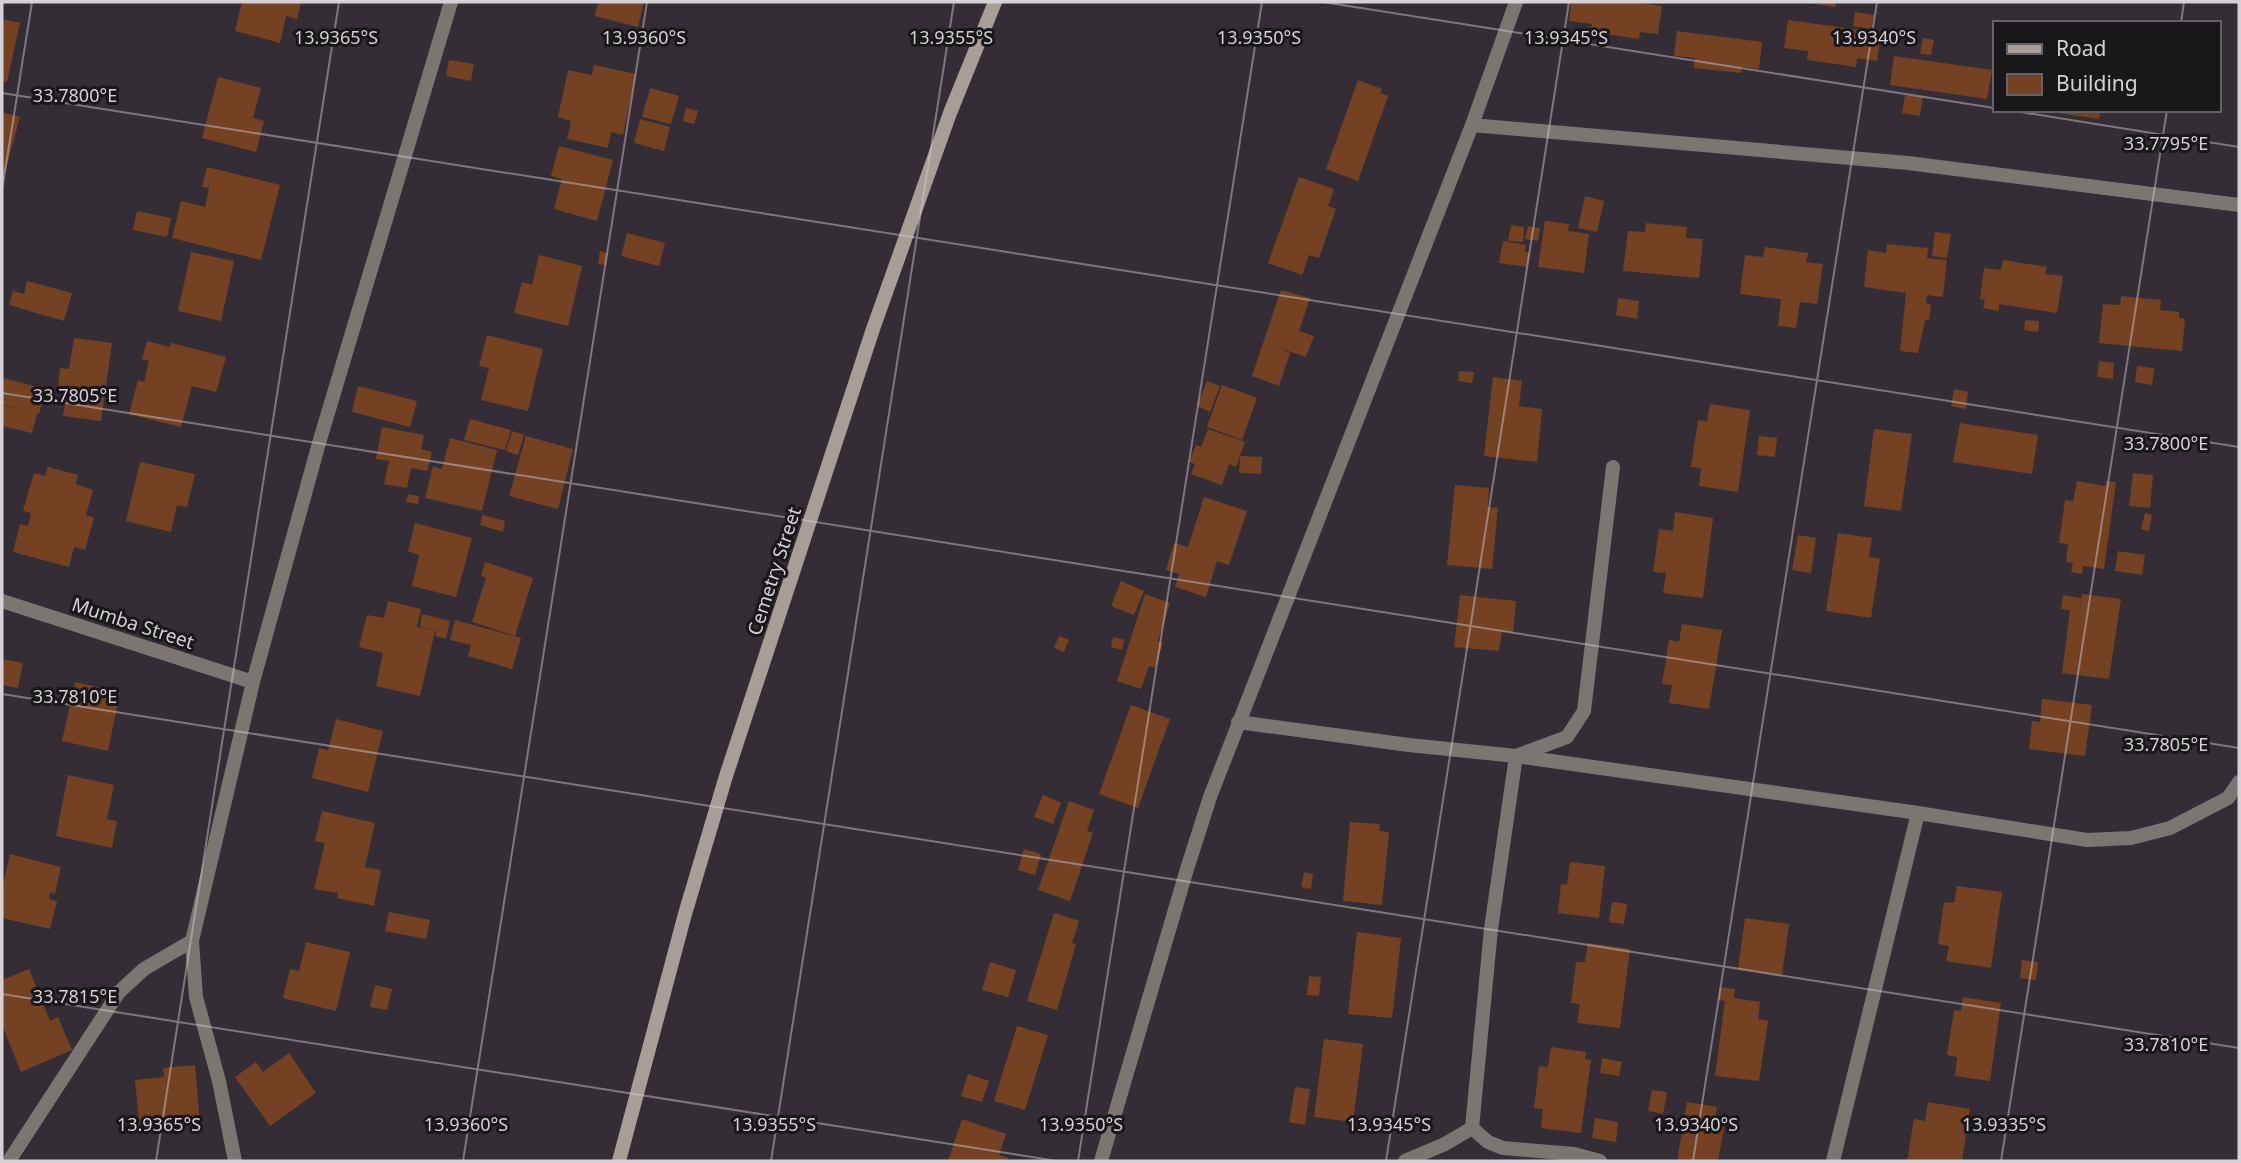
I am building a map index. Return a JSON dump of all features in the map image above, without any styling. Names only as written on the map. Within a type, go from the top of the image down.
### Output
[{"type":"street","points":[[235,1161],[219,1081],[196,997],[192,941],[253,682],[318,443],[451,2]]},
{"type":"street","name":"Cemetry Street","points":[[619,1161],[685,914],[726,776],[873,329],[950,113],[995,2]]},
{"type":"street","points":[[1101,1161],[1187,869],[1238,723],[1472,125],[1516,2]]},
{"type":"street","points":[[1472,125],[1908,163],[2239,205]]},
{"type":"street","points":[[1516,756],[1567,737],[1584,711],[1613,467]]},
{"type":"street","name":"Mumba Street","points":[[2,601],[253,682]]},
{"type":"street","points":[[1238,723],[1516,756],[1918,813],[2087,840],[2131,838],[2170,828],[2228,797],[2239,782]]},
{"type":"street","points":[[1472,1128],[1491,929],[1516,756]]},
{"type":"street","points":[[1833,1161],[1918,813]]},
{"type":"street","points":[[9,1161],[119,992],[144,969],[192,941]]},
{"type":"street","points":[[1405,1161],[1445,1144],[1472,1128]]},
{"type":"street","points":[[1472,1128],[1488,1142],[1503,1148],[1574,1154],[1600,1161]]},
{"type":"building","points":[[242,2],[301,2],[297,19],[286,16],[280,43],[235,31]]},
{"type":"building","points":[[598,2],[644,2],[638,27],[595,16]]},
{"type":"building","points":[[1571,2],[1633,2],[1662,6],[1658,34],[1640,32],[1639,39],[1591,32],[1592,24],[1569,21]]},
{"type":"building","points":[[1809,2],[1836,2],[1835,7]]},
{"type":"building","points":[[1855,12],[1874,15],[1871,29],[1853,26]]},
{"type":"building","points":[[2,19],[20,23],[7,82],[2,81]]},
{"type":"building","points":[[1788,20],[1881,33],[1877,61],[1857,58],[1856,67],[1807,60],[1808,51],[1784,48]]},
{"type":"building","points":[[1677,31],[1762,42],[1759,69],[1742,67],[1741,73],[1694,68],[1695,58],[1674,56]]},
{"type":"building","points":[[1923,38],[1934,40],[1931,55],[1920,54]]},
{"type":"building","points":[[1894,56],[1992,70],[1987,99],[1890,85]]},
{"type":"building","points":[[449,60],[474,64],[471,81],[446,76]]},
{"type":"building","points":[[594,65],[636,74],[623,135],[611,132],[608,148],[567,139],[571,121],[558,117],[568,70],[592,75]]},
{"type":"building","points":[[218,77],[261,88],[253,118],[264,121],[256,152],[202,138]]},
{"type":"building","points":[[1358,80],[1382,89],[1380,93],[1388,96],[1358,181],[1326,169]]},
{"type":"building","points":[[650,88],[679,96],[671,124],[642,117]]},
{"type":"building","points":[[1905,95],[1923,97],[1920,116],[1902,113]]},
{"type":"building","points":[[686,108],[698,111],[694,124],[683,121]]},
{"type":"building","points":[[2,112],[20,117],[4,175],[2,174]]},
{"type":"building","points":[[2051,112],[2100,112],[2099,119]]},
{"type":"building","points":[[640,119],[670,127],[664,151],[634,143]]},
{"type":"building","points":[[559,146],[613,160],[597,221],[554,209],[562,179],[551,176]]},
{"type":"building","points":[[207,167],[280,185],[261,260],[172,238],[181,201],[205,207],[209,188],[202,187]]},
{"type":"building","points":[[1299,177],[1334,189],[1328,206],[1336,209],[1319,258],[1309,255],[1302,275],[1268,263]]},
{"type":"building","points":[[1585,196],[1604,201],[1597,232],[1578,228]]},
{"type":"building","points":[[137,211],[171,218],[167,237],[133,230]]},
{"type":"building","points":[[1545,221],[1569,224],[1568,231],[1589,234],[1584,273],[1538,267]]},
{"type":"building","points":[[1646,223],[1687,227],[1686,238],[1703,239],[1699,278],[1623,271],[1628,231],[1645,232]]},
{"type":"building","points":[[1511,225],[1524,227],[1523,242],[1508,241]]},
{"type":"building","points":[[1528,226],[1540,228],[1538,241],[1525,239]]},
{"type":"building","points":[[1935,232],[1951,234],[1947,258],[1932,256]]},
{"type":"building","points":[[627,233],[665,243],[659,266],[621,256]]},
{"type":"building","points":[[1503,241],[1526,245],[1525,252],[1530,253],[1527,267],[1499,263]]},
{"type":"building","points":[[1887,244],[1928,248],[1927,258],[1947,260],[1943,297],[1927,295],[1926,303],[1931,304],[1929,320],[1925,320],[1918,353],[1900,351],[1906,293],[1864,287],[1868,250],[1886,253]]},
{"type":"building","points":[[1765,247],[1808,253],[1806,262],[1823,264],[1817,304],[1800,302],[1796,328],[1778,326],[1781,299],[1740,294],[1745,255],[1763,257]]},
{"type":"building","points":[[600,251],[608,253],[606,265],[598,264]]},
{"type":"building","points":[[191,252],[234,261],[221,321],[178,311]]},
{"type":"building","points":[[539,255],[582,266],[568,326],[514,313],[522,282],[532,285]]},
{"type":"building","points":[[2003,260],[2047,267],[2045,274],[2063,276],[2057,313],[1999,304],[1999,311],[1983,308],[1985,300],[1980,299],[1984,268],[2001,270]]},
{"type":"building","points":[[27,281],[72,293],[64,321],[9,305],[13,291],[24,294]]},
{"type":"building","points":[[1281,290],[1310,298],[1299,331],[1314,336],[1306,357],[1279,348],[1290,353],[1279,386],[1252,376]]},
{"type":"building","points":[[2121,296],[2161,300],[2160,310],[2179,312],[2179,318],[2185,319],[2182,351],[2099,343],[2103,304],[2120,305]]},
{"type":"building","points":[[1618,298],[1639,301],[1637,319],[1616,315]]},
{"type":"building","points":[[2025,320],[2039,321],[2038,332],[2024,330]]},
{"type":"building","points":[[487,335],[543,349],[528,411],[481,400],[489,368],[479,366]]},
{"type":"building","points":[[74,338],[112,343],[101,421],[63,416],[67,390],[58,388],[60,368],[69,369]]},
{"type":"building","points":[[147,341],[169,347],[171,343],[226,357],[216,392],[192,386],[181,427],[129,414],[138,380],[144,382],[149,361],[142,359]]},
{"type":"building","points":[[2099,361],[2114,363],[2113,379],[2097,377]]},
{"type":"building","points":[[2137,366],[2154,368],[2152,385],[2135,382]]},
{"type":"building","points":[[1459,371],[1474,372],[1472,383],[1458,381]]},
{"type":"building","points":[[1493,377],[1522,381],[1519,406],[1542,409],[1537,462],[1484,456]]},
{"type":"building","points":[[2,378],[46,389],[32,433],[2,426],[2,405],[19,409],[2,404]]},
{"type":"building","points":[[1207,381],[1220,386],[1210,412],[1197,406]]},
{"type":"building","points":[[1222,385],[1257,398],[1242,440],[1207,427]]},
{"type":"building","points":[[358,386],[417,401],[410,427],[352,412]]},
{"type":"building","points":[[1954,389],[1968,392],[1966,409],[1951,406]]},
{"type":"building","points":[[1710,404],[1750,410],[1738,492],[1699,486],[1701,468],[1691,467],[1698,420],[1707,421]]},
{"type":"building","points":[[470,419],[511,430],[505,450],[464,440]]},
{"type":"building","points":[[1960,423],[2038,435],[2032,474],[1953,462]]},
{"type":"building","points":[[382,427],[424,435],[421,449],[432,452],[427,471],[411,468],[407,488],[384,484],[389,461],[376,459]]},
{"type":"building","points":[[1208,429],[1245,442],[1236,467],[1229,464],[1222,485],[1191,474],[1195,464],[1189,462],[1196,445],[1201,447]]},
{"type":"building","points":[[1874,429],[1912,434],[1901,511],[1864,506]]},
{"type":"building","points":[[512,431],[524,435],[518,455],[506,451]]},
{"type":"building","points":[[526,436],[573,449],[558,509],[509,496]]},
{"type":"building","points":[[1759,436],[1777,438],[1775,457],[1757,455]]},
{"type":"building","points":[[450,438],[497,450],[482,511],[425,498],[433,466],[442,469]]},
{"type":"building","points":[[1240,456],[1262,457],[1261,474],[1239,473]]},
{"type":"building","points":[[140,462],[195,474],[187,507],[177,505],[171,532],[126,521]]},
{"type":"building","points":[[48,467],[78,475],[76,484],[93,490],[86,515],[94,518],[85,550],[74,547],[69,567],[13,552],[20,524],[28,526],[31,513],[23,511],[34,473],[45,476]]},
{"type":"building","points":[[2133,473],[2153,475],[2150,508],[2129,506]]},
{"type":"building","points":[[2077,481],[2105,486],[2106,481],[2116,482],[2104,569],[2083,566],[2082,574],[2071,572],[2073,563],[2066,562],[2068,544],[2059,543],[2065,500],[2073,501]]},
{"type":"building","points":[[1455,485],[1489,488],[1488,507],[1498,508],[1492,569],[1447,565]]},
{"type":"building","points":[[408,494],[419,496],[418,504],[406,502]]},
{"type":"building","points":[[1204,497],[1247,511],[1229,565],[1217,561],[1206,597],[1175,587],[1179,574],[1166,570],[1174,543],[1188,547]]},
{"type":"building","points":[[1675,512],[1713,518],[1703,598],[1663,593],[1666,573],[1653,572],[1659,529],[1673,531]]},
{"type":"building","points":[[2145,513],[2152,515],[2149,531],[2141,529]]},
{"type":"building","points":[[482,515],[505,521],[503,532],[480,525]]},
{"type":"building","points":[[415,523],[472,538],[456,597],[412,586],[419,555],[408,551]]},
{"type":"building","points":[[1838,533],[1872,538],[1869,557],[1880,559],[1871,618],[1826,611]]},
{"type":"building","points":[[1798,535],[1816,538],[1811,573],[1792,570]]},
{"type":"building","points":[[2118,551],[2145,555],[2142,575],[2115,571]]},
{"type":"building","points":[[485,562],[533,578],[515,636],[472,622],[486,578],[481,576]]},
{"type":"building","points":[[1121,581],[1144,591],[1134,615],[1111,606]]},
{"type":"building","points":[[1145,594],[1170,603],[1158,641],[1163,643],[1155,668],[1149,666],[1141,689],[1117,681]]},
{"type":"building","points":[[2082,594],[2121,599],[2109,679],[2062,673],[2070,610],[2061,609],[2063,595],[2081,598],[2080,612]]},
{"type":"building","points":[[1460,595],[1516,601],[1513,633],[1502,631],[1499,651],[1454,647]]},
{"type":"building","points":[[388,601],[421,609],[417,627],[435,631],[420,696],[376,686],[383,653],[359,647],[367,615],[384,618]]},
{"type":"building","points":[[422,614],[450,621],[446,639],[436,636],[436,631],[420,627]]},
{"type":"building","points":[[455,620],[521,638],[512,669],[468,656],[471,645],[450,640]]},
{"type":"building","points":[[1682,624],[1722,630],[1709,709],[1669,703],[1672,685],[1662,684],[1669,640],[1679,642]]},
{"type":"building","points":[[1059,636],[1069,640],[1064,652],[1054,648]]},
{"type":"building","points":[[1113,637],[1124,640],[1122,650],[1111,647]]},
{"type":"building","points":[[2,659],[23,663],[18,688],[2,685]]},
{"type":"building","points":[[75,682],[120,692],[108,751],[62,741]]},
{"type":"building","points":[[2042,699],[2092,705],[2085,756],[2029,749],[2032,721],[2040,722]]},
{"type":"building","points":[[1131,705],[1170,719],[1138,808],[1099,794]]},
{"type":"building","points":[[336,719],[383,731],[368,792],[312,778],[319,748],[328,750]]},
{"type":"building","points":[[68,775],[114,785],[107,819],[117,821],[112,848],[56,836]]},
{"type":"building","points":[[1043,795],[1061,803],[1053,824],[1034,817]]},
{"type":"building","points":[[1069,801],[1094,810],[1087,831],[1093,833],[1070,901],[1038,890]]},
{"type":"building","points":[[322,811],[375,823],[365,867],[381,870],[374,906],[337,898],[338,893],[314,889],[325,843],[315,841]]},
{"type":"building","points":[[1350,822],[1380,824],[1379,831],[1389,832],[1382,905],[1343,901]]},
{"type":"building","points":[[1024,849],[1041,854],[1035,875],[1018,870]]},
{"type":"building","points":[[10,854],[61,867],[55,894],[50,892],[49,899],[57,901],[50,929],[2,918],[2,890]]},
{"type":"building","points":[[1570,862],[1605,866],[1599,918],[1558,913],[1561,884],[1567,885]]},
{"type":"building","points":[[1304,872],[1313,874],[1311,889],[1301,887]]},
{"type":"building","points":[[1957,886],[2002,892],[1991,968],[1946,961],[1949,946],[1938,944],[1944,902],[1954,903]]},
{"type":"building","points":[[1612,902],[1627,904],[1624,924],[1609,922]]},
{"type":"building","points":[[389,912],[430,920],[426,939],[385,931]]},
{"type":"building","points":[[1054,913],[1079,921],[1072,943],[1076,944],[1057,1010],[1027,1001]]},
{"type":"building","points":[[1745,918],[1789,924],[1782,975],[1738,969]]},
{"type":"building","points":[[1357,932],[1401,938],[1392,1018],[1348,1014]]},
{"type":"building","points":[[306,942],[350,952],[336,1011],[283,998],[290,969],[299,971]]},
{"type":"building","points":[[1588,943],[1630,949],[1620,1028],[1577,1023],[1580,1004],[1571,1003],[1576,962],[1585,962]]},
{"type":"building","points":[[2022,960],[2038,962],[2036,980],[2020,978]]},
{"type":"building","points":[[990,962],[1016,970],[1008,997],[982,990]]},
{"type":"building","points":[[29,969],[50,1021],[58,1017],[72,1050],[21,1072],[2,1025],[2,980]]},
{"type":"building","points":[[1309,976],[1321,977],[1319,996],[1307,995]]},
{"type":"building","points":[[375,985],[392,989],[387,1010],[370,1007]]},
{"type":"building","points":[[1720,987],[1735,989],[1734,998],[1760,1002],[1758,1019],[1768,1021],[1759,1081],[1715,1076],[1725,1001],[1718,1000]]},
{"type":"building","points":[[1963,997],[2001,1003],[1990,1081],[1955,1076],[1957,1057],[1947,1055],[1954,1010],[1961,1011]]},
{"type":"building","points":[[1017,1026],[1048,1035],[1025,1110],[994,1101]]},
{"type":"building","points":[[1324,1039],[1363,1044],[1353,1122],[1314,1117]]},
{"type":"building","points":[[1551,1047],[1586,1052],[1585,1059],[1591,1060],[1581,1133],[1541,1128],[1543,1109],[1534,1108],[1539,1066],[1548,1067]]},
{"type":"building","points":[[289,1053],[316,1093],[270,1126],[235,1077],[256,1062],[263,1072]]},
{"type":"building","points":[[1602,1058],[1622,1062],[1619,1076],[1600,1073]]},
{"type":"building","points":[[195,1065],[200,1123],[140,1128],[135,1080],[164,1077],[163,1068]]},
{"type":"building","points":[[968,1074],[989,1081],[982,1102],[961,1096]]},
{"type":"building","points":[[1295,1087],[1310,1089],[1305,1125],[1289,1122]]},
{"type":"building","points":[[1652,1090],[1667,1092],[1663,1114],[1648,1111]]},
{"type":"building","points":[[1687,1102],[1717,1107],[1715,1121],[1725,1123],[1718,1161],[1677,1161]]},
{"type":"building","points":[[1928,1102],[1970,1109],[1962,1161],[1907,1161],[1914,1119],[1925,1121]]},
{"type":"building","points":[[1595,1118],[1618,1122],[1616,1142],[1592,1138]]},
{"type":"building","points":[[962,1119],[1006,1134],[999,1155],[1008,1158],[1007,1161],[948,1161]]}]
